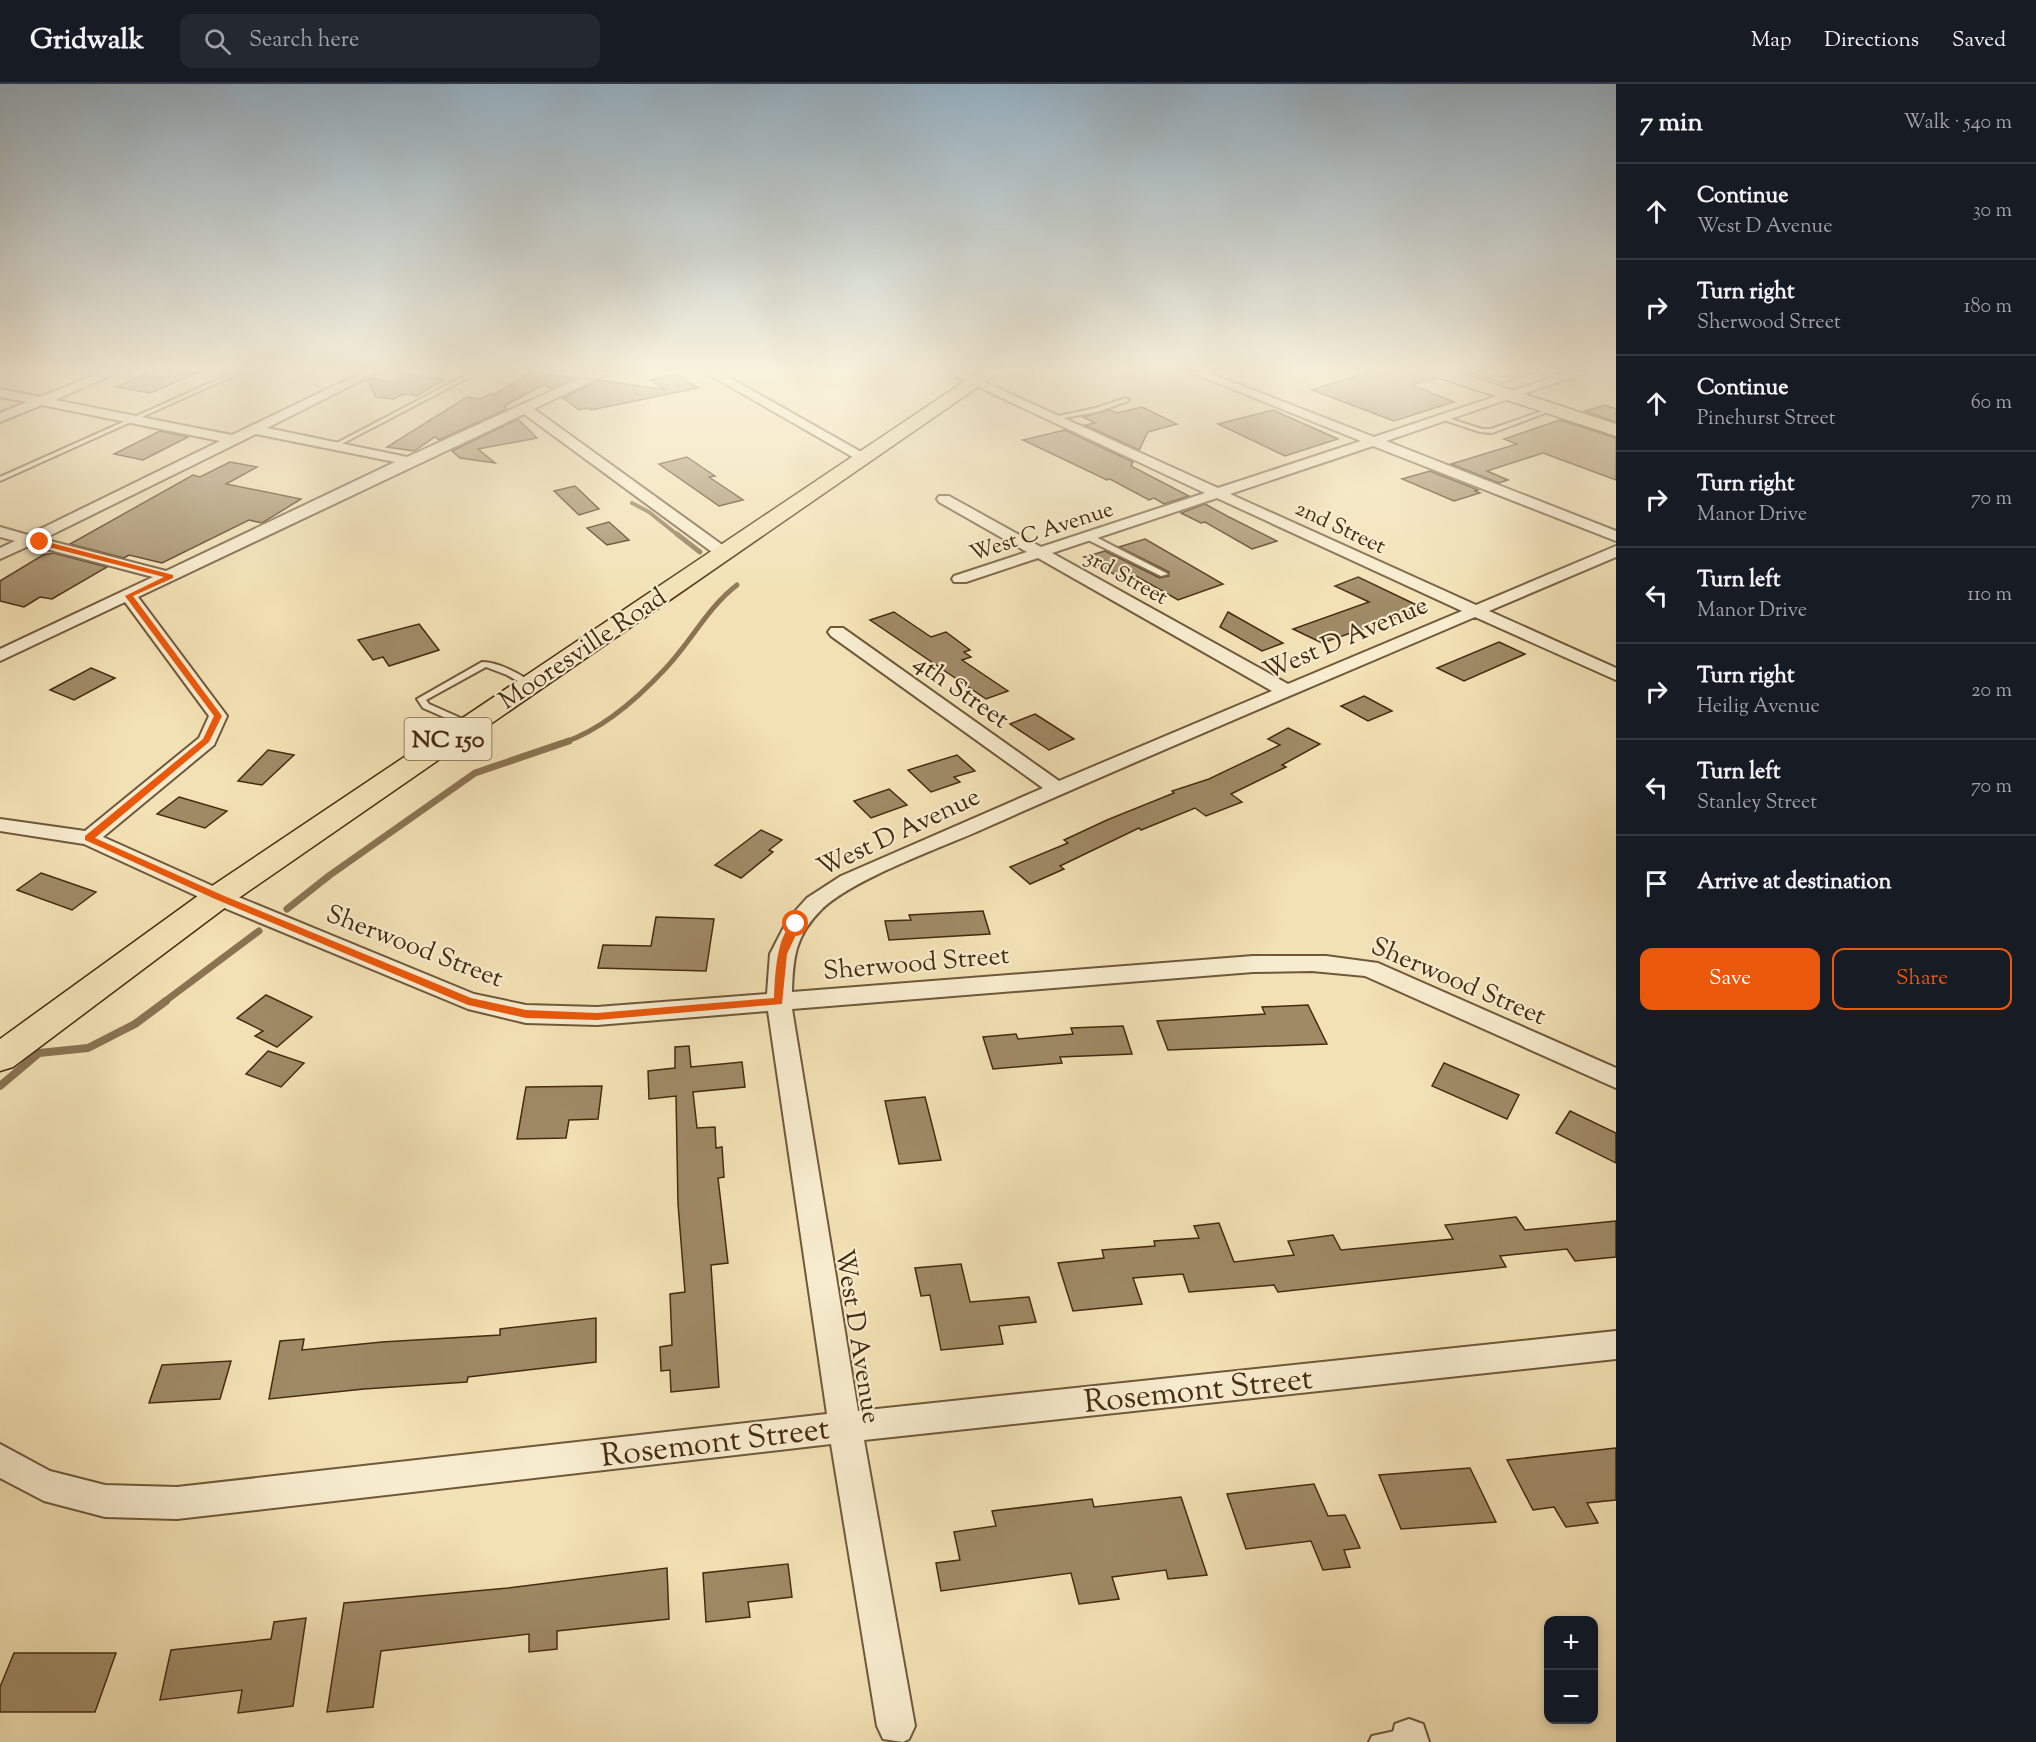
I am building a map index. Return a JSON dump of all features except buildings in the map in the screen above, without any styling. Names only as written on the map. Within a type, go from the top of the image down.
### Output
[{"type":"main road","name":"Mooresville Road","points":[[0,1058],[218,897],[876,448]]},
{"type":"street","points":[[0,554],[217,448]]},
{"type":"street","points":[[346,448],[409,461]]},
{"type":"street","points":[[0,656],[171,577],[436,448]]},
{"type":"street","points":[[580,448],[722,552]]},
{"type":"street","points":[[848,448],[863,457]]},
{"type":"street","name":"2nd Street","points":[[1119,448],[1616,675]]},
{"type":"street","name":"West C Avenue","points":[[960,579],[1355,448]]},
{"type":"street","points":[[1390,448],[1616,536]]},
{"type":"street","name":"3rd Street","points":[[944,499],[1288,692]]},
{"type":"street","points":[[0,532],[171,577]]},
{"type":"street","name":"West D Avenue","points":[[896,1726],[845,1426],[779,1001],[782,954],[796,924],[815,903],[849,881],[1057,789],[1616,551]]},
{"type":"street","points":[[89,838],[207,741],[218,716],[129,596]]},
{"type":"street","name":"4th Street","points":[[837,632],[1057,789]]},
{"type":"street","name":"Sherwood Street","points":[[0,825],[89,838],[218,897],[468,1001],[526,1014],[597,1016],[1253,964],[1299,961],[1337,963],[1370,969],[1616,1079]]},
{"type":"street","name":"Rosemont Street","points":[[0,1460],[44,1485],[105,1501],[177,1503],[845,1426],[1616,1345]]},
{"type":"lane","points":[[0,479],[69,448]]},
{"type":"lane","points":[[1089,537],[1164,574]]},
{"type":"lane","points":[[469,725],[426,706],[422,699],[485,664],[510,673],[529,684]]},
{"type":"waterway","points":[[632,503],[649,512],[679,536]]},
{"type":"waterway","points":[[677,534],[700,552]]},
{"type":"waterway","points":[[565,742],[606,721],[643,691],[674,659],[717,604],[737,585]]},
{"type":"waterway","points":[[287,909],[330,875],[475,773],[569,741]]},
{"type":"waterway","points":[[164,1002],[259,931]]},
{"type":"waterway","points":[[0,1086],[39,1053],[88,1048],[135,1024],[166,1001]]},
{"type":"route","points":[[40,542],[171,577],[129,596],[218,716],[207,741],[89,838],[218,897],[468,1001],[526,1014],[597,1016],[779,1001],[782,954],[796,924]]}]
